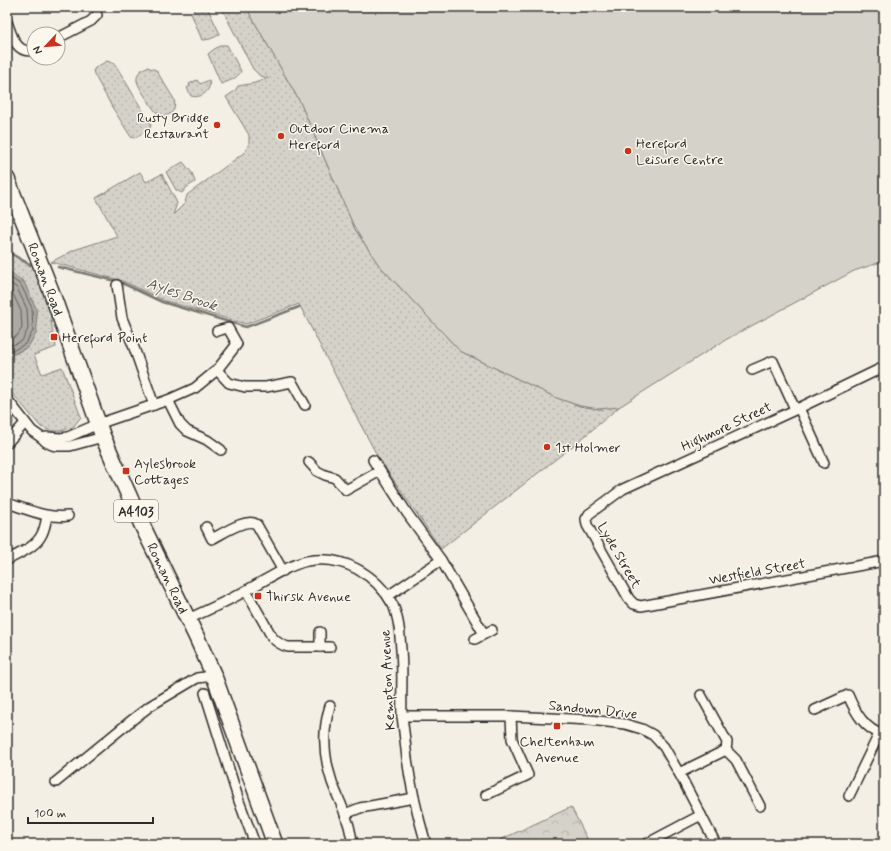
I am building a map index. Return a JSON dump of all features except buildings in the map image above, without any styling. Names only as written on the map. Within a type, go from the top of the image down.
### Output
[{"type":"main road","name":"Roman Road","points":[[7,179],[50,288],[100,430],[145,531],[214,676],[254,814],[275,844]]},
{"type":"street","points":[[66,34],[91,21],[97,15]]},
{"type":"street","points":[[7,22],[16,44],[20,48],[26,50]]},
{"type":"street","points":[[117,284],[122,318],[154,405]]},
{"type":"street","points":[[7,399],[32,431],[46,442],[52,445],[64,447],[78,444],[100,430],[195,388],[217,370],[237,344],[228,328],[217,331]]},
{"type":"street","points":[[752,370],[773,361],[824,463]]},
{"type":"street","name":"Highmore Street","points":[[586,519],[589,514],[623,489],[797,409],[884,367]]},
{"type":"street","points":[[217,370],[228,383],[245,387],[266,387],[292,382],[305,405]]},
{"type":"street","points":[[168,400],[180,424],[187,431],[207,440],[220,450]]},
{"type":"street","points":[[7,443],[25,423]]},
{"type":"street","points":[[42,438],[68,437],[100,430]]},
{"type":"street","points":[[373,460],[488,632],[475,639]]},
{"type":"street","points":[[309,462],[317,471],[335,478],[346,490],[380,471]]},
{"type":"street","points":[[7,503],[47,516],[68,516]]},
{"type":"street","points":[[7,560],[29,548],[38,541],[43,533],[47,516]]},
{"type":"street","name":"Lyde Street","points":[[586,519],[586,525],[629,599],[634,604]]},
{"type":"street","points":[[206,527],[212,539],[241,524],[251,522],[254,523],[257,525],[283,571]]},
{"type":"street","name":"Kempton Avenue","points":[[188,620],[283,571],[307,561],[330,560],[341,562],[356,569],[379,586],[388,596],[393,605],[400,630],[402,716],[408,768],[426,844]]},
{"type":"street","points":[[388,596],[441,560]]},
{"type":"street","name":"Westfield Street","points":[[634,604],[641,606],[884,561]]},
{"type":"street","points":[[246,591],[276,642],[282,646],[288,647],[330,647]]},
{"type":"street","points":[[320,632],[320,647]]},
{"type":"street","points":[[56,782],[150,706],[197,678],[214,676]]},
{"type":"street","name":"Roman Road","points":[[205,693],[239,802],[254,814],[255,844]]},
{"type":"street","points":[[701,695],[727,742],[726,750]]},
{"type":"street","points":[[815,710],[848,695],[858,716],[868,727],[882,734],[849,796]]},
{"type":"street","points":[[330,706],[326,724],[325,745],[327,764],[332,782],[349,826],[352,844]]},
{"type":"street","name":"Sandown Drive","points":[[402,716],[512,716],[590,720],[625,724],[642,729],[653,735],[664,747],[716,844]]},
{"type":"street","points":[[486,795],[528,775],[512,739],[512,716]]},
{"type":"street","points":[[679,773],[726,750]]},
{"type":"street","points":[[726,750],[736,760],[760,806]]},
{"type":"street","points":[[345,814],[360,808],[414,798]]},
{"type":"street","points":[[646,844],[700,815]]},
{"type":"green space","points":[[197,7],[207,7],[220,34],[216,37],[202,40],[191,13]]},
{"type":"green space","points":[[221,7],[246,7],[300,102],[355,229],[378,264],[460,351],[557,398],[580,406],[599,409],[619,407],[579,441],[441,549],[378,457],[299,304],[246,324],[165,301],[123,281],[51,262],[74,250],[117,236],[96,198],[140,172],[146,182],[162,174],[177,203],[173,215],[185,203],[187,195],[245,152],[249,144],[249,135],[226,97],[235,91],[238,86],[255,83],[268,78],[260,76],[253,69]]},
{"type":"green space","name":"Hereford Leisure Centre","points":[[246,7],[884,7],[884,261],[854,271],[727,339],[619,407],[599,409],[580,406],[557,398],[460,351],[378,264],[355,229],[300,102]]},
{"type":"green space","points":[[221,45],[227,45],[241,71],[235,78],[221,84],[208,54]]},
{"type":"green space","points":[[107,61],[115,64],[151,125],[149,130],[134,138],[131,137],[112,107],[94,74],[93,71],[95,68]]},
{"type":"green space","points":[[147,67],[156,70],[174,99],[174,108],[170,114],[163,115],[155,111],[138,84],[138,74],[141,70]]},
{"type":"green space","points":[[197,80],[200,84],[209,80],[209,88],[202,95],[195,97],[191,96],[187,88],[190,86],[189,84]]},
{"type":"green space","points":[[183,162],[192,173],[195,182],[187,187],[182,193],[176,190],[166,172]]},
{"type":"green space","points":[[7,252],[34,265],[49,304],[53,334],[51,334],[52,340],[55,340],[56,347],[34,355],[42,374],[62,367],[81,417],[73,427],[61,431],[52,431],[41,427],[7,387],[7,353],[14,354],[28,347],[24,282],[7,270]]},
{"type":"green space","points":[[7,409],[12,416],[13,424],[7,434]]},
{"type":"green space","points":[[571,807],[590,844],[502,844],[500,840]]},
{"type":"water","points":[[7,270],[24,282],[36,308],[37,332],[28,347],[14,354],[7,353]]},
{"type":"waterway","name":"Ayles Brook","points":[[7,251],[30,265]]},
{"type":"waterway","name":"Ayles Brook","points":[[58,267],[120,282],[162,302],[246,327],[299,307]]},
{"type":"place","name":"Rusty Bridge Restaurant","points":[[217,125]]},
{"type":"place","name":"Outdoor Cinema Hereford","points":[[281,136]]},
{"type":"place","name":"Hereford Leisure Centre","points":[[628,151]]},
{"type":"place","name":"Hereford Point","points":[[54,337]]},
{"type":"place","name":"1st Holmer","points":[[547,447]]},
{"type":"place","name":"Aylesbrook Cottages","points":[[126,471]]},
{"type":"place","name":"Thirsk Avenue","points":[[258,596]]},
{"type":"place","name":"Cheltenham Avenue","points":[[557,726]]}]
